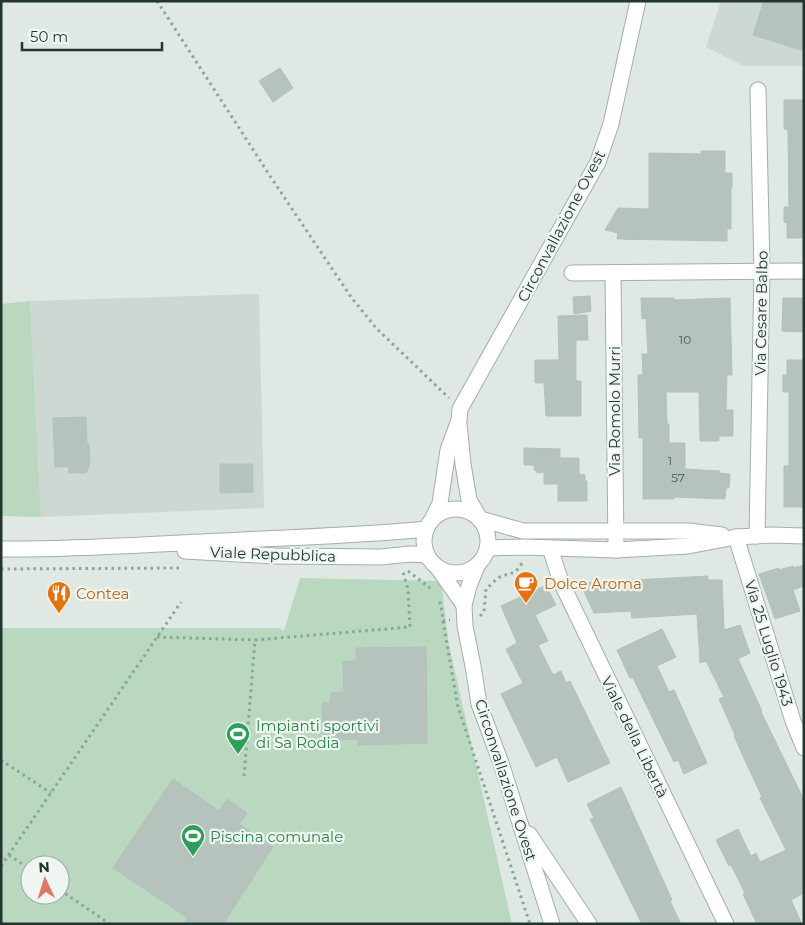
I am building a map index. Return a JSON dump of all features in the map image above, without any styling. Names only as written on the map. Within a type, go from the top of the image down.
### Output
[{"type":"street","name":"Circonvallazione Ovest","points":[[429,524],[440,503],[448,450],[459,414],[598,162],[611,124],[638,1]]},
{"type":"street","name":"Via Cesare Balbo","points":[[758,90],[762,271],[758,536]]},
{"type":"street","points":[[572,273],[804,271]]},
{"type":"street","name":"Via Romolo Murri","points":[[613,273],[616,550]]},
{"type":"street","points":[[437,567],[457,574],[468,572],[484,558],[488,548],[489,538],[486,528],[469,500],[463,464],[459,414]]},
{"type":"street","points":[[464,605],[430,560],[425,550],[424,539],[429,524],[440,513],[450,509],[461,509],[471,512],[480,519],[523,531],[688,531],[736,537]]},
{"type":"street","name":"Viale Repubblica","points":[[1,549],[119,547],[379,534],[429,524]]},
{"type":"street","points":[[488,548],[523,547],[616,550],[688,546],[736,537],[804,536]]},
{"type":"street","name":"Via 25 Luglio 1943","points":[[736,537],[793,721],[804,748]]},
{"type":"street","name":"Viale Repubblica","points":[[119,547],[275,556],[381,557],[410,554],[428,555]]},
{"type":"street","name":"Viale della Libertà","points":[[550,548],[561,582],[726,924]]},
{"type":"street","name":"Circonvallazione Ovest","points":[[477,566],[464,605],[465,626],[479,704],[501,763],[552,924]]},
{"type":"street","points":[[519,820],[589,924]]},
{"type":"path","points":[[156,1],[266,171],[351,296],[376,328],[459,414]]},
{"type":"path","points":[[158,637],[255,640],[410,628],[408,589],[402,566]]},
{"type":"path","points":[[1,866],[181,602]]},
{"type":"path","points":[[443,620],[458,708],[530,924]]},
{"type":"path","points":[[244,776],[255,640]]},
{"type":"path","points":[[1,760],[51,793]]},
{"type":"path","points":[[9,855],[20,862]]},
{"type":"path","points":[[70,897],[110,924]]},
{"type":"shaded area","points":[[721,1],[804,1],[804,66],[743,66],[706,47]]},
{"type":"shaded area","points":[[259,294],[264,508],[41,517],[30,301]]},
{"type":"green space","points":[[30,301],[41,517],[1,516],[1,304]]},
{"type":"green space","name":"Impianti sportivi di Sa Rodia","points":[[300,578],[441,581],[449,645],[512,924],[1,924],[1,628],[279,628],[284,631]]},
{"type":"building","points":[[764,1],[804,1],[804,51],[753,35]]},
{"type":"building","points":[[280,68],[293,88],[273,102],[259,81]]},
{"type":"building","points":[[784,100],[804,100],[804,238],[787,238],[787,223],[784,222],[784,207],[789,207],[788,130],[784,129]]},
{"type":"building","points":[[701,151],[725,151],[725,173],[732,173],[731,229],[727,229],[727,241],[617,239],[618,233],[605,230],[618,208],[649,209],[649,153],[701,154]]},
{"type":"building","points":[[590,296],[591,311],[574,314],[573,297]]},
{"type":"building","points":[[641,298],[674,298],[674,300],[730,298],[732,375],[727,375],[726,410],[733,410],[733,436],[719,436],[719,441],[700,441],[699,392],[666,392],[669,443],[685,443],[685,469],[720,471],[719,473],[730,474],[729,488],[726,488],[725,499],[674,497],[674,499],[643,499],[643,438],[639,438],[638,375],[643,375],[642,354],[648,354],[646,318],[642,319]]},
{"type":"building","points":[[783,298],[804,298],[804,332],[782,331]]},
{"type":"building","points":[[587,315],[588,340],[576,340],[576,381],[581,381],[581,416],[546,416],[544,383],[535,383],[535,360],[559,360],[558,316]]},
{"type":"building","points":[[787,360],[804,360],[804,507],[784,507],[784,466],[789,466],[789,392],[783,392],[783,375],[787,375]]},
{"type":"building","points":[[86,417],[90,463],[86,473],[69,473],[69,467],[55,467],[53,418]]},
{"type":"building","points":[[524,448],[560,449],[560,458],[579,458],[579,474],[585,475],[585,481],[587,481],[587,501],[558,501],[558,484],[544,484],[544,472],[537,473],[534,470],[534,465],[524,465]]},
{"type":"building","points":[[220,464],[253,464],[253,492],[220,493]]},
{"type":"building","points":[[804,565],[804,586],[793,590],[800,611],[775,619],[759,574],[779,568],[779,570]]},
{"type":"building","points":[[708,576],[708,580],[722,580],[724,630],[740,625],[750,653],[738,659],[761,712],[804,800],[804,893],[791,900],[802,924],[757,924],[743,894],[745,893],[716,840],[738,829],[751,856],[756,853],[760,862],[786,850],[760,798],[762,797],[719,699],[724,697],[706,661],[700,663],[697,614],[632,618],[631,611],[594,613],[580,583]]},
{"type":"building","points":[[546,585],[556,605],[535,615],[548,641],[538,645],[553,675],[561,671],[566,683],[570,681],[610,763],[568,782],[557,757],[536,767],[501,694],[523,683],[506,649],[517,643],[501,606]]},
{"type":"building","points":[[662,629],[676,657],[657,666],[669,692],[674,690],[707,763],[684,774],[678,760],[674,762],[633,678],[630,678],[617,650]]},
{"type":"building","points":[[426,647],[427,743],[358,745],[358,739],[323,740],[322,703],[330,703],[331,693],[344,692],[343,662],[356,661],[356,648]]},
{"type":"building","name":"Piscina comunale","points":[[173,779],[219,811],[227,799],[247,813],[239,824],[273,847],[223,924],[184,924],[188,918],[113,868]]},
{"type":"building","points":[[621,787],[681,924],[642,924],[590,819],[594,818],[587,804]]},
{"type":"place","name":"Dolce Aroma","points":[[526,604]]},
{"type":"place","name":"Contea","points":[[59,614]]},
{"type":"place","name":"Impianti sportivi di Sa Rodia","points":[[238,755]]},
{"type":"place","name":"Piscina comunale","points":[[193,857]]}]
